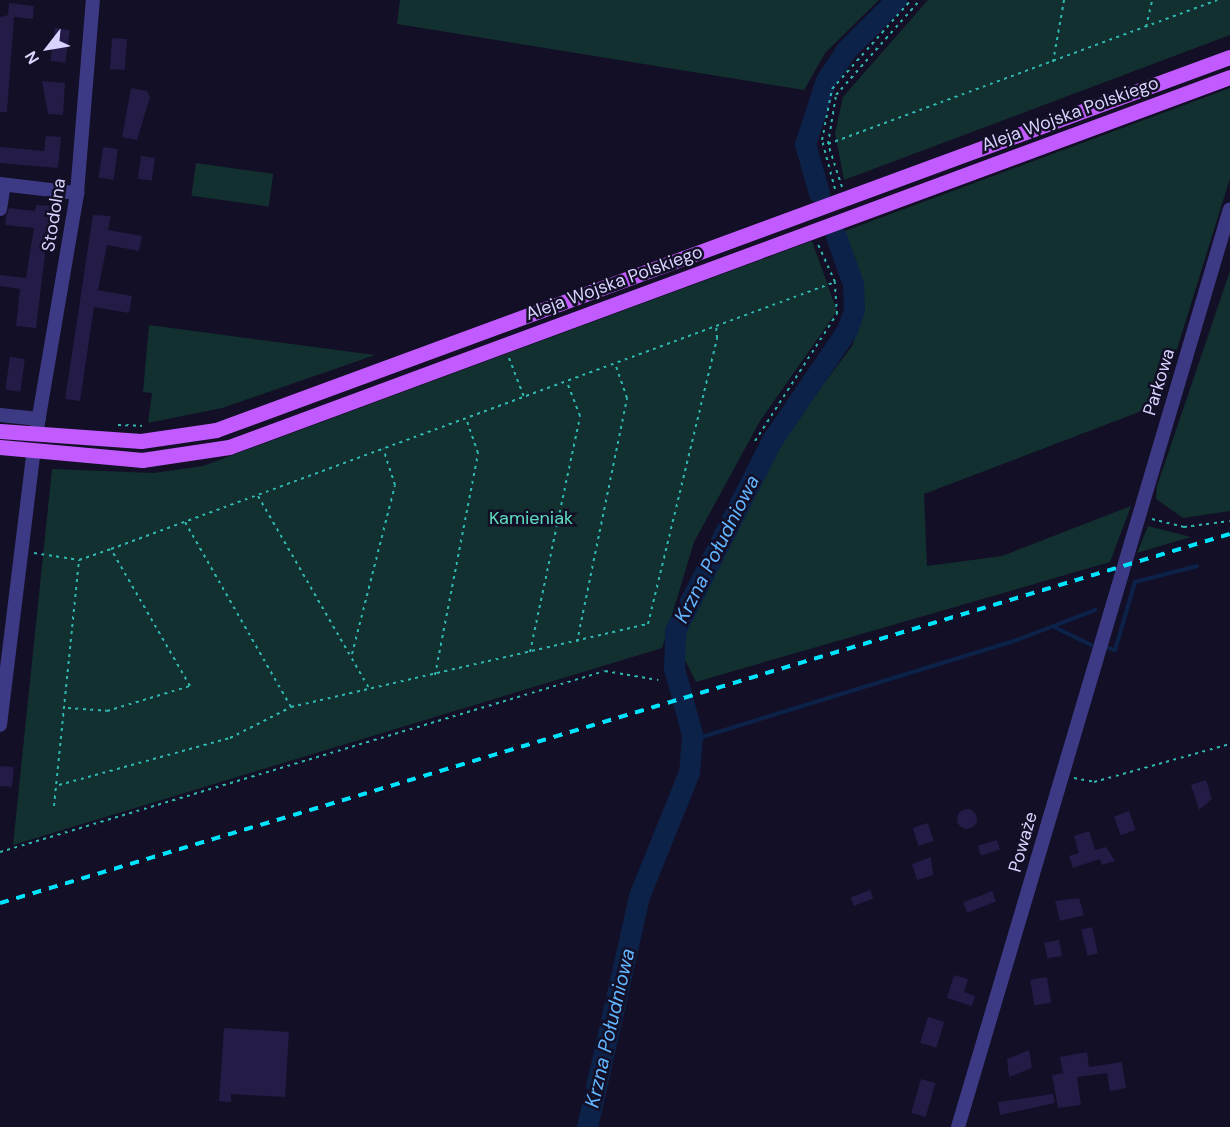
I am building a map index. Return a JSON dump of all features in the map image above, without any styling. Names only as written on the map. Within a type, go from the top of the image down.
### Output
[{"type":"main road","name":"Aleja Wojska Polskiego","points":[[0,431],[141,441],[216,430],[1230,57]]},
{"type":"main road","name":"Aleja Wojska Polskiego","points":[[0,447],[142,460],[216,451],[1230,77]]},
{"type":"street","name":"Stodolna","points":[[36,434],[77,193],[93,0]]},
{"type":"street","points":[[0,209],[2,184],[77,193]]},
{"type":"street","name":"Parkowa","points":[[1122,566],[1230,209]]},
{"type":"street","points":[[0,415],[39,418]]},
{"type":"street","points":[[0,725],[34,450]]},
{"type":"street","name":"Poważe","points":[[957,1127],[1122,566]]},
{"type":"path","points":[[835,190],[822,140],[832,89],[911,0]]},
{"type":"path","points":[[826,194],[843,188],[828,144],[836,95],[920,0]]},
{"type":"path","points":[[1053,62],[1064,0]]},
{"type":"path","points":[[1146,27],[1152,0]]},
{"type":"path","points":[[828,144],[1217,0]]},
{"type":"path","points":[[755,441],[837,314],[835,282],[813,231]]},
{"type":"path","points":[[23,551],[79,560],[835,282]]},
{"type":"path","points":[[59,785],[230,738],[291,707],[648,624],[717,338],[716,325]]},
{"type":"path","points":[[508,355],[524,397]]},
{"type":"path","points":[[577,642],[627,398],[615,363]]},
{"type":"path","points":[[530,652],[580,416],[567,382]]},
{"type":"path","points":[[435,675],[478,453],[466,418]]},
{"type":"path","points":[[115,424],[146,426]]},
{"type":"path","points":[[352,654],[395,485],[382,449]]},
{"type":"path","points":[[258,496],[352,654],[369,689]]},
{"type":"path","points":[[1138,514],[1184,527],[1230,521]]},
{"type":"path","points":[[185,522],[291,707]]},
{"type":"path","points":[[68,708],[107,711],[190,686],[111,549]]},
{"type":"path","points":[[54,806],[59,785],[68,708],[79,560]]},
{"type":"path","points":[[0,852],[605,671],[658,680]]},
{"type":"path","points":[[1061,775],[1094,782],[1230,744]]},
{"type":"green space","points":[[400,0],[879,0],[825,53],[804,90],[397,24]]},
{"type":"green space","points":[[928,0],[1230,0],[1230,35],[844,180],[835,133],[843,97]]},
{"type":"green space","points":[[1230,88],[1230,178],[1160,404],[924,494],[927,566],[1002,556],[1131,506],[1110,562],[696,682],[679,648],[691,613],[791,427],[852,346],[863,314],[863,286],[842,232]]},
{"type":"green space","points":[[196,163],[273,174],[269,207],[191,196]]},
{"type":"green space","name":"Kamieniak","points":[[812,241],[837,311],[760,421],[694,542],[662,648],[13,845],[52,469],[154,473],[203,466]]},
{"type":"green space","points":[[1230,271],[1230,511],[1183,518],[1156,499],[1157,486]]},
{"type":"green space","points":[[149,325],[375,355],[222,408],[148,423],[152,393],[143,392]]},
{"type":"green space","points":[[1148,526],[1191,537],[1137,553]]},
{"type":"building","points":[[9,3],[34,6],[33,19],[14,17],[7,112],[0,112],[0,17],[8,15]]},
{"type":"building","points":[[55,28],[70,30],[65,63],[50,61]]},
{"type":"building","points":[[112,38],[127,39],[125,70],[110,69]]},
{"type":"building","points":[[42,81],[65,83],[63,115],[48,114]]},
{"type":"building","points":[[131,88],[147,91],[150,97],[137,140],[122,137]]},
{"type":"building","points":[[46,136],[61,137],[58,168],[0,163],[0,147],[44,151]]},
{"type":"building","points":[[103,147],[118,149],[114,180],[99,178]]},
{"type":"building","points":[[141,156],[155,158],[152,181],[138,179]]},
{"type":"building","points":[[36,205],[51,206],[36,328],[16,326],[20,289],[0,286],[0,275],[26,278],[34,228],[5,225],[6,216],[9,208],[35,211]]},
{"type":"building","points":[[93,215],[111,216],[108,230],[142,236],[139,251],[107,245],[98,290],[132,296],[129,313],[94,307],[80,401],[65,399]]},
{"type":"building","points":[[10,357],[25,359],[20,392],[5,390]]},
{"type":"building","points":[[0,766],[14,767],[12,787],[0,786]]},
{"type":"building","points":[[1206,780],[1212,799],[1199,810],[1191,785]]},
{"type":"building","points":[[963,809],[971,809],[977,815],[977,823],[971,829],[963,829],[957,823],[957,815]]},
{"type":"building","points":[[1129,811],[1136,830],[1121,835],[1114,816]]},
{"type":"building","points":[[928,823],[934,841],[919,846],[913,828]]},
{"type":"building","points":[[1089,831],[1095,850],[1106,847],[1115,861],[1102,865],[1100,859],[1073,868],[1069,856],[1079,853],[1074,836]]},
{"type":"building","points":[[997,840],[1000,850],[981,855],[978,846]]},
{"type":"building","points":[[931,857],[933,875],[917,880],[912,864]]},
{"type":"building","points":[[870,890],[873,898],[854,906],[850,898]]},
{"type":"building","points":[[992,891],[996,901],[967,913],[963,903]]},
{"type":"building","points":[[1079,898],[1084,915],[1060,921],[1055,901]]},
{"type":"building","points":[[1092,927],[1098,953],[1087,956],[1081,929]]},
{"type":"building","points":[[1059,940],[1062,956],[1047,959],[1044,943]]},
{"type":"building","points":[[954,975],[968,979],[964,992],[975,996],[972,1006],[947,998]]},
{"type":"building","points":[[1047,977],[1051,1003],[1034,1005],[1030,980]]},
{"type":"building","points":[[928,1017],[944,1022],[936,1048],[920,1043]]},
{"type":"building","points":[[224,1028],[289,1032],[285,1097],[231,1094],[231,1102],[219,1101]]},
{"type":"building","points":[[1029,1050],[1032,1068],[1009,1077],[1007,1059]]},
{"type":"building","points":[[1087,1052],[1089,1067],[1122,1062],[1126,1088],[1110,1091],[1107,1073],[1077,1077],[1081,1105],[1058,1108],[1052,1075],[1063,1073],[1060,1057]]},
{"type":"building","points":[[921,1079],[935,1083],[926,1117],[911,1113]]},
{"type":"building","points":[[1053,1094],[1055,1103],[1000,1115],[998,1102]]},
{"type":"waterway","name":"Krzna Południowa","points":[[819,193],[805,144],[826,80],[846,50],[896,0]]},
{"type":"waterway","name":"Krzna Południowa","points":[[587,1127],[639,896],[689,772],[692,734],[674,668],[675,631],[772,440],[847,330],[854,310],[853,284],[836,236]]},
{"type":"waterway","points":[[1108,648],[1115,650],[1135,582],[1197,566]]},
{"type":"waterway","points":[[692,740],[1017,640],[1095,610]]},
{"type":"waterway","points":[[1054,627],[1091,645]]},
{"type":"railway","points":[[0,903],[1230,534]]}]
